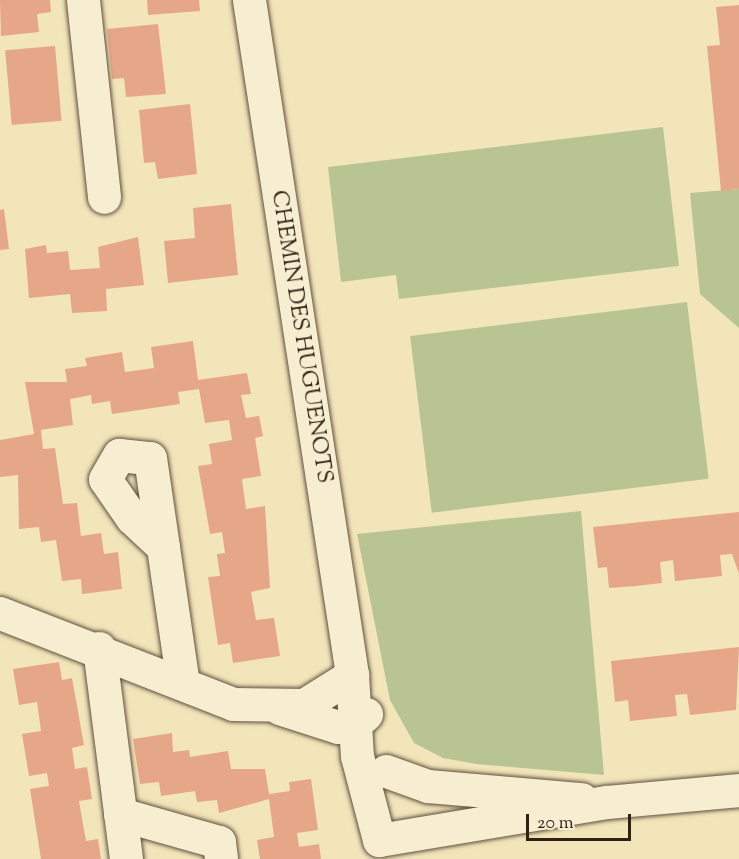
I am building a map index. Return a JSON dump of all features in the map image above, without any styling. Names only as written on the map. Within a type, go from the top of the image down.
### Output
[{"type":"street","points":[[83,0],[104,197]]},
{"type":"street","name":"CHEMIN DES HUGUENOTS","points":[[249,0],[352,675],[380,818]]},
{"type":"street","points":[[163,547],[183,683]]},
{"type":"street","points":[[0,613],[99,648],[233,704],[279,708],[338,727],[360,719]]},
{"type":"street","points":[[99,648],[126,859]]},
{"type":"street","points":[[279,708],[313,701],[352,675]]},
{"type":"street","name":"CHEMIN DES HUGUENOTS","points":[[360,719],[380,818]]},
{"type":"street","points":[[380,818],[428,786],[520,790],[607,802]]},
{"type":"street","points":[[380,818],[739,790]]},
{"type":"street","points":[[120,814],[219,843],[221,859]]},
{"type":"green space","points":[[663,127],[679,266],[399,299],[396,275],[341,282],[328,167]]},
{"type":"green space","points":[[739,189],[739,328],[700,294],[690,193]]},
{"type":"green space","points":[[687,302],[709,479],[432,513],[410,336]]},
{"type":"green space","points":[[581,511],[604,775],[476,764],[443,758],[414,743],[390,700],[357,534]]},
{"type":"building","points":[[0,0],[50,0],[51,12],[37,14],[39,32],[1,36]]},
{"type":"building","points":[[147,0],[199,0],[200,11],[148,15]]},
{"type":"building","points":[[739,5],[739,189],[721,191],[707,46],[720,45],[716,7]]},
{"type":"building","points":[[158,24],[166,94],[126,97],[124,78],[112,79],[107,29]]},
{"type":"building","points":[[55,46],[62,121],[12,125],[5,50]]},
{"type":"building","points":[[190,104],[197,174],[158,179],[155,162],[144,163],[139,110]]},
{"type":"building","points":[[231,204],[238,275],[168,283],[164,241],[195,238],[193,208]]},
{"type":"building","points":[[4,209],[9,249],[0,250],[0,210]]},
{"type":"building","points":[[138,237],[144,285],[106,289],[107,311],[72,313],[70,294],[29,298],[25,249],[46,245],[47,253],[68,251],[70,270],[100,268],[98,247]]},
{"type":"building","points":[[193,341],[198,380],[247,373],[251,394],[241,395],[246,418],[259,416],[263,436],[255,438],[261,476],[242,479],[246,509],[265,506],[270,588],[251,592],[256,620],[274,618],[280,656],[233,663],[230,643],[218,645],[208,577],[220,576],[217,554],[225,553],[222,532],[210,534],[198,466],[212,464],[209,444],[232,440],[229,420],[205,423],[199,389],[178,392],[180,404],[112,414],[110,401],[92,404],[91,395],[70,399],[73,425],[41,430],[43,449],[55,448],[63,504],[77,503],[81,536],[101,533],[104,554],[118,552],[122,589],[82,594],[81,579],[62,581],[56,540],[41,542],[39,527],[19,529],[18,475],[0,477],[0,440],[34,434],[25,382],[67,382],[65,369],[87,366],[85,358],[122,352],[125,372],[154,368],[151,347]]},
{"type":"building","points":[[739,512],[739,574],[732,554],[720,555],[722,576],[675,581],[673,560],[660,562],[662,583],[636,586],[609,588],[607,567],[598,568],[593,527]]},
{"type":"building","points":[[739,647],[736,710],[690,715],[687,694],[675,695],[677,716],[630,721],[628,700],[615,702],[611,661]]},
{"type":"building","points":[[59,662],[62,680],[72,678],[84,745],[72,748],[75,769],[87,767],[92,799],[79,801],[86,841],[98,839],[101,859],[41,859],[30,789],[49,786],[47,773],[29,776],[22,734],[41,731],[37,702],[19,705],[13,669]]},
{"type":"building","points":[[172,733],[173,752],[189,750],[190,757],[228,751],[231,769],[265,769],[269,794],[290,791],[289,782],[311,779],[318,830],[297,833],[299,847],[319,844],[321,859],[260,859],[257,840],[274,837],[269,799],[219,813],[217,800],[197,802],[195,791],[161,796],[159,782],[140,784],[133,739]]}]
